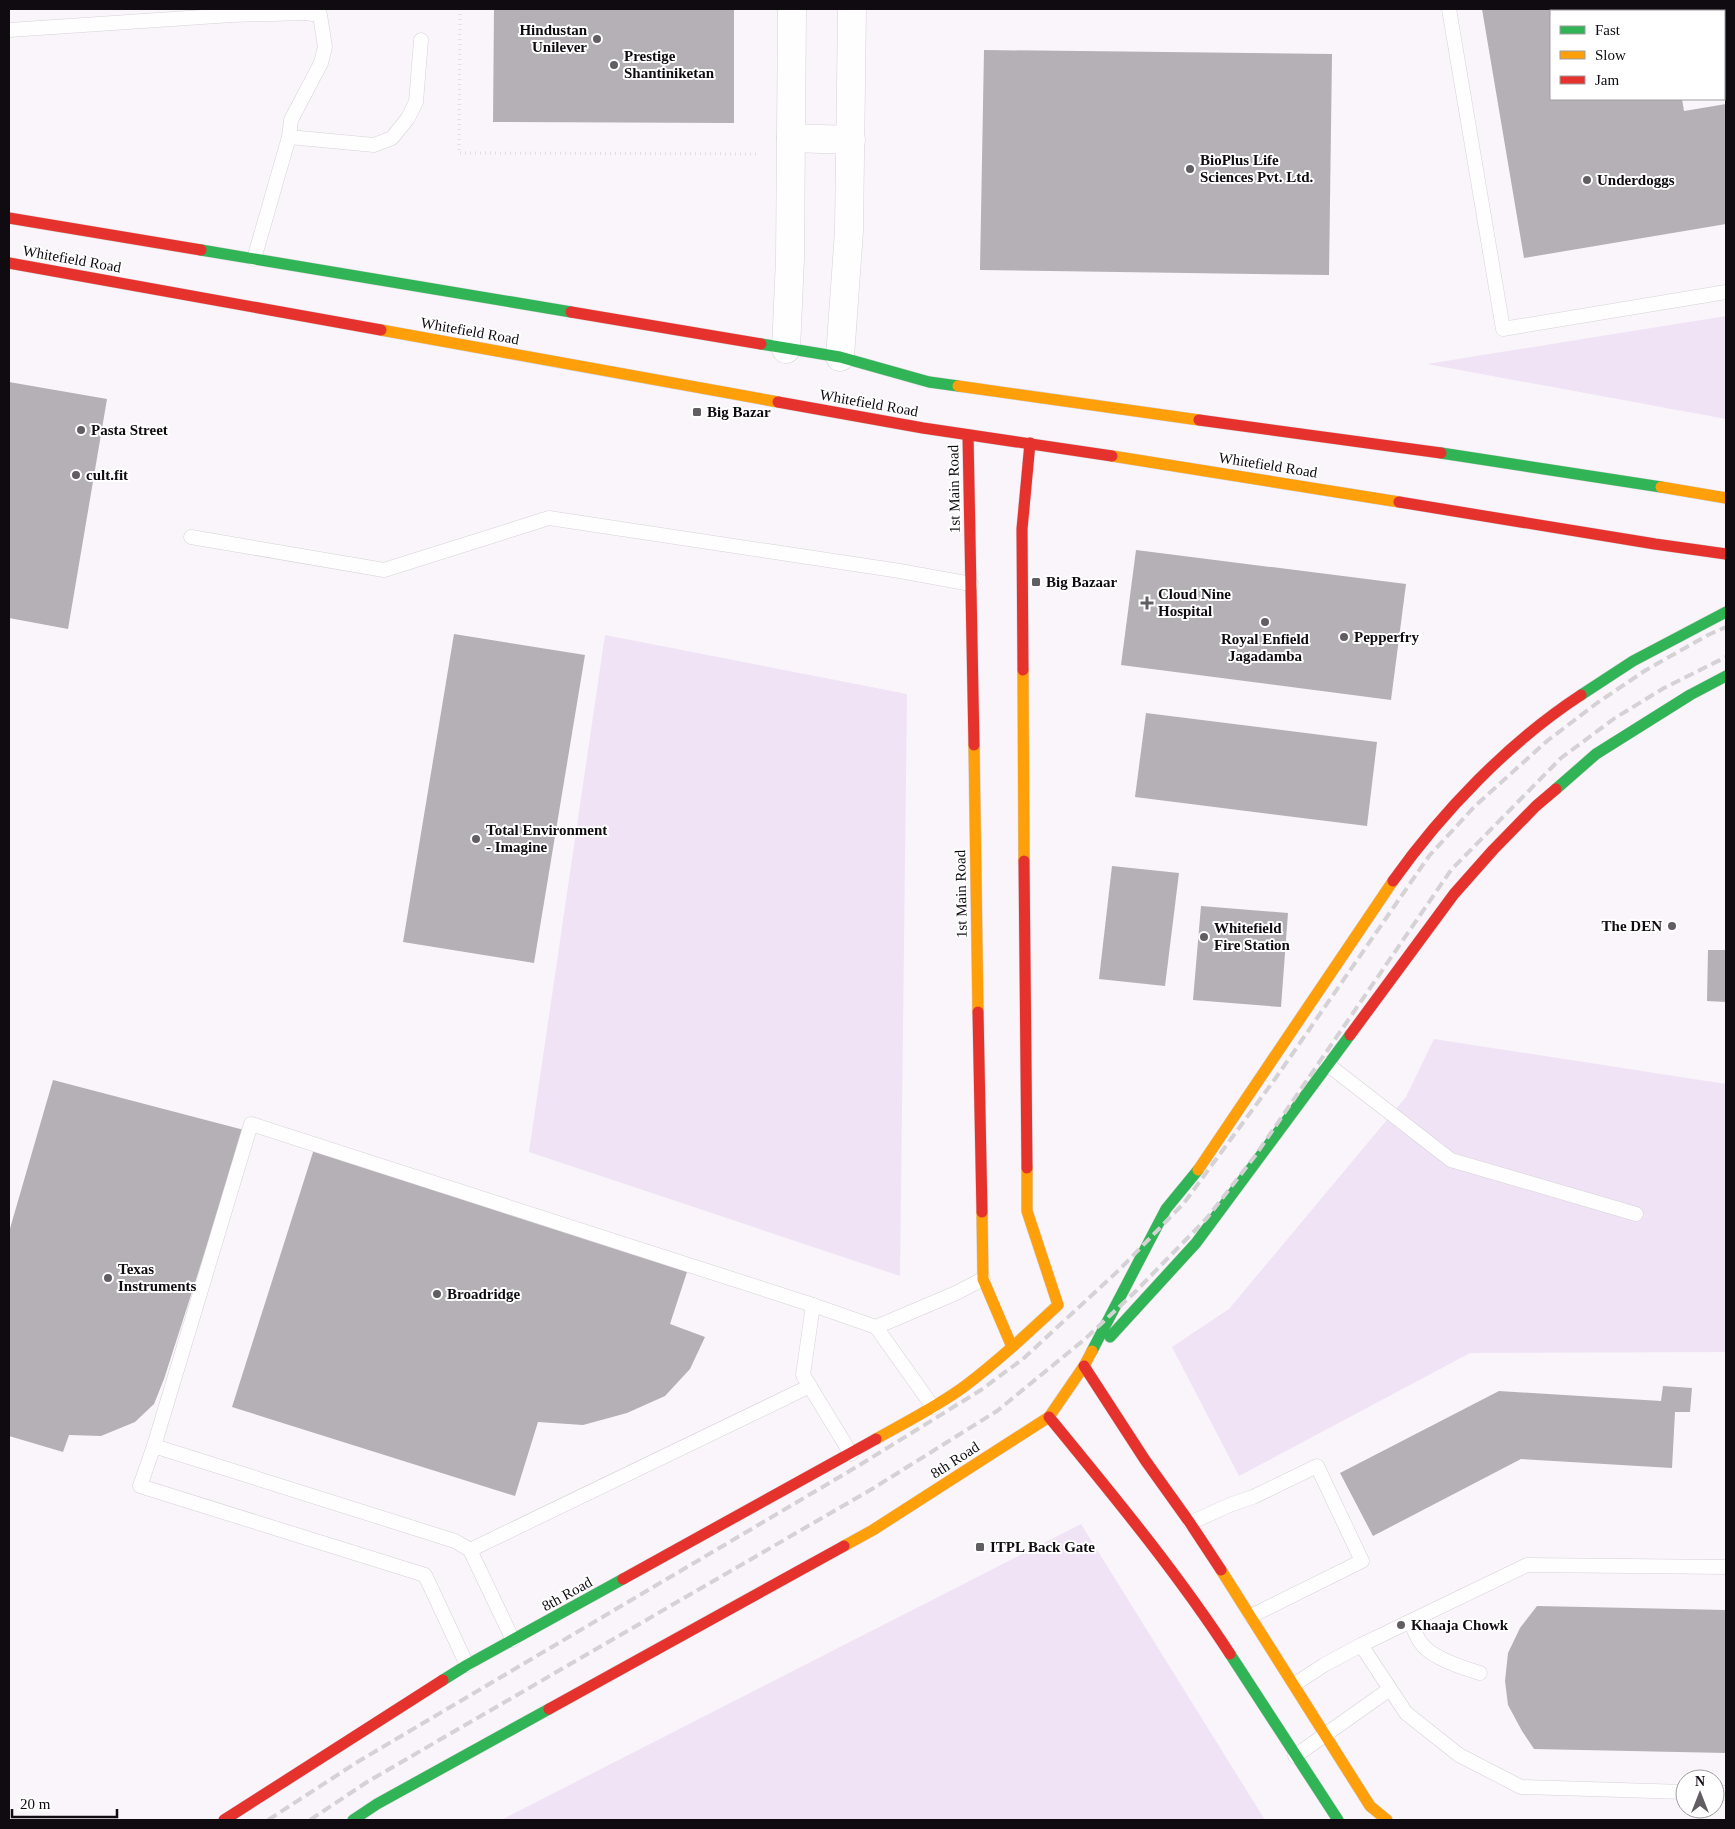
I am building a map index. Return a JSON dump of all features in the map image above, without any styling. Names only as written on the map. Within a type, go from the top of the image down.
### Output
[{"type":"main road","name":"Whitefield Road","points":[[9,218],[840,357],[929,382],[1497,461],[1726,498]]},
{"type":"main road","name":"Whitefield Road","points":[[9,263],[968,435],[1030,443],[1726,554]]},
{"type":"main road","name":"1st Main Road","points":[[968,435],[983,1279],[1012,1347]]},
{"type":"main road","points":[[932,1407],[965,1386],[1058,1305],[1026,1211],[1022,529],[1030,443]]},
{"type":"main road","points":[[1084,1366],[1166,1209],[1201,1166],[1394,879],[1432,829],[1494,764],[1564,706],[1633,661],[1726,612]]},
{"type":"main road","points":[[1338,1820],[1199,1606],[1049,1416],[1084,1366],[1196,1243],[1454,894],[1493,850],[1536,806],[1596,754],[1690,695],[1726,676]]},
{"type":"main road","points":[[1084,1366],[1145,1460],[1252,1616],[1370,1806],[1387,1820]]},
{"type":"main road","name":"8th Road","points":[[224,1820],[467,1664],[851,1454],[932,1407]]},
{"type":"main road","name":"8th Road","points":[[353,1820],[377,1804],[873,1530],[1049,1416]]},
{"type":"street","points":[[786,349],[790,259],[792,9]]},
{"type":"street","points":[[840,357],[848,261],[852,9]]},
{"type":"street","points":[[791,138],[850,140]]},
{"type":"lane","points":[[1449,9],[1503,329],[1726,292]]},
{"type":"lane","points":[[9,30],[232,15],[320,12],[325,47],[321,63],[291,120],[289,137],[254,259]]},
{"type":"lane","points":[[289,137],[374,145],[392,138],[408,118],[416,102],[421,40]]},
{"type":"lane","points":[[191,537],[384,570],[549,518],[900,571],[971,584]]},
{"type":"lane","points":[[1327,1064],[1451,1160],[1636,1214]]},
{"type":"lane","points":[[467,1664],[425,1574],[140,1486],[154,1446],[251,1124],[876,1327],[932,1407]]},
{"type":"lane","points":[[876,1327],[956,1293],[983,1279]]},
{"type":"lane","points":[[813,1305],[803,1375],[851,1454]]},
{"type":"lane","points":[[470,1550],[810,1386]]},
{"type":"lane","points":[[154,1446],[455,1541],[470,1550],[513,1640]]},
{"type":"lane","points":[[1190,1523],[1232,1504],[1253,1497],[1317,1466],[1362,1561],[1252,1616]]},
{"type":"lane","points":[[1295,1684],[1324,1665],[1361,1645],[1527,1565],[1726,1567]]},
{"type":"lane","points":[[1410,1622],[1421,1643],[1430,1651],[1462,1668],[1480,1673]]},
{"type":"lane","points":[[1361,1645],[1406,1713],[1459,1754],[1521,1787],[1675,1792]]},
{"type":"lane","points":[[1295,1756],[1390,1689]]},
{"type":"path","points":[[460,9],[459,153],[759,155],[759,146]]},
{"type":"shaded area","points":[[1726,316],[1726,419],[1427,364]]},
{"type":"shaded area","points":[[605,635],[907,694],[900,1276],[529,1152]]},
{"type":"shaded area","points":[[1434,1039],[1726,1084],[1726,1352],[1470,1353],[1239,1476],[1172,1347],[1229,1309],[1406,1097]]},
{"type":"shaded area","points":[[1081,1524],[1265,1820],[501,1820]]},
{"type":"building","name":"Prestige Shantiniketan","points":[[494,9],[734,9],[734,123],[493,122]]},
{"type":"building","points":[[1482,9],[1666,9],[1550,10],[1550,100],[1682,100],[1684,111],[1726,104],[1726,224],[1524,258]]},
{"type":"building","points":[[984,50],[1332,54],[1329,275],[980,270]]},
{"type":"building","points":[[9,382],[107,399],[68,629],[9,618]]},
{"type":"building","points":[[1136,550],[1406,584],[1391,700],[1121,665]]},
{"type":"building","points":[[454,634],[585,655],[534,963],[403,942]]},
{"type":"building","points":[[1146,713],[1377,742],[1367,826],[1135,797]]},
{"type":"building","points":[[1112,866],[1179,873],[1165,986],[1099,979]]},
{"type":"building","points":[[1201,906],[1288,913],[1281,1007],[1193,1000]]},
{"type":"building","points":[[1708,950],[1726,950],[1726,1002],[1707,1001]]},
{"type":"building","points":[[53,1080],[244,1130],[164,1379],[154,1404],[135,1422],[101,1436],[69,1435],[63,1452],[9,1436],[9,1232]]},
{"type":"building","points":[[314,1149],[648,1255],[687,1272],[670,1324],[705,1337],[690,1369],[665,1396],[627,1413],[583,1425],[538,1422],[515,1496],[232,1407]]},
{"type":"building","points":[[1663,1386],[1692,1388],[1690,1412],[1675,1412],[1672,1468],[1521,1459],[1373,1536],[1340,1473],[1499,1391],[1661,1401]]},
{"type":"building","points":[[1537,1606],[1726,1610],[1726,1753],[1534,1749],[1508,1705],[1505,1681],[1508,1653],[1520,1628]]},
{"type":"railway","points":[[268,1820],[359,1761],[858,1466],[981,1390],[1024,1358],[1119,1270],[1184,1203],[1275,1079],[1429,856],[1475,806],[1547,741],[1597,703],[1646,670],[1726,627]]},
{"type":"railway","points":[[310,1820],[367,1782],[872,1489],[997,1411],[1085,1339],[1134,1293],[1207,1218],[1255,1156],[1451,870],[1561,758],[1615,718],[1664,688],[1726,657]]},
{"type":"traffic: fast","points":[[201,250],[571,312]]},
{"type":"traffic: fast","points":[[761,344],[840,357],[929,382],[958,386]]},
{"type":"traffic: fast","points":[[1441,453],[1661,487]]},
{"type":"traffic: fast","points":[[1581,695],[1633,661],[1726,612]]},
{"type":"traffic: fast","points":[[1556,789],[1596,754],[1690,695],[1726,676]]},
{"type":"traffic: fast","points":[[1110,1337],[1196,1243],[1350,1035]]},
{"type":"traffic: fast","points":[[1092,1351],[1166,1209],[1198,1170]]},
{"type":"traffic: fast","points":[[443,1680],[623,1579]]},
{"type":"traffic: fast","points":[[1230,1654],[1338,1820]]},
{"type":"traffic: fast","points":[[353,1820],[377,1804],[549,1709]]},
{"type":"traffic: slow","points":[[381,330],[778,402]]},
{"type":"traffic: slow","points":[[958,386],[1199,420]]},
{"type":"traffic: slow","points":[[1112,456],[1399,502]]},
{"type":"traffic: slow","points":[[1661,487],[1726,498]]},
{"type":"traffic: slow","points":[[1023,670],[1024,861]]},
{"type":"traffic: slow","points":[[974,745],[978,1012]]},
{"type":"traffic: slow","points":[[1198,1170],[1393,881]]},
{"type":"traffic: slow","points":[[876,1439],[933,1407],[965,1386],[1001,1357],[1058,1305],[1027,1211],[1027,1168]]},
{"type":"traffic: slow","points":[[982,1212],[983,1279],[1012,1347]]},
{"type":"traffic: slow","points":[[844,1546],[873,1530],[1049,1417],[1092,1351]]},
{"type":"traffic: slow","points":[[1221,1570],[1370,1806],[1387,1820]]},
{"type":"traffic: jam","points":[[9,218],[201,250]]},
{"type":"traffic: jam","points":[[9,263],[381,330]]},
{"type":"traffic: jam","points":[[571,312],[761,344]]},
{"type":"traffic: jam","points":[[778,402],[923,428],[1112,456]]},
{"type":"traffic: jam","points":[[1199,420],[1441,453]]},
{"type":"traffic: jam","points":[[968,435],[974,745]]},
{"type":"traffic: jam","points":[[1023,670],[1022,529],[1030,443]]},
{"type":"traffic: jam","points":[[1399,502],[1726,554]]},
{"type":"traffic: jam","points":[[1393,881],[1433,829],[1478,780],[1528,734],[1581,695]]},
{"type":"traffic: jam","points":[[1350,1035],[1454,894],[1493,850],[1536,806],[1556,789]]},
{"type":"traffic: jam","points":[[1024,861],[1027,1168]]},
{"type":"traffic: jam","points":[[978,1012],[982,1212]]},
{"type":"traffic: jam","points":[[1084,1366],[1145,1460],[1221,1570]]},
{"type":"traffic: jam","points":[[1049,1417],[1166,1563],[1230,1654]]},
{"type":"traffic: jam","points":[[623,1579],[876,1439]]},
{"type":"traffic: jam","points":[[549,1709],[844,1546]]},
{"type":"traffic: jam","points":[[224,1820],[443,1680]]},
{"type":"place","name":"Hindustan Unilever","points":[[597,39]]},
{"type":"place","name":"Prestige Shantiniketan","points":[[614,65]]},
{"type":"place","name":"BioPlus Life Sciences Pvt. Ltd.","points":[[1190,169]]},
{"type":"place","name":"Underdoggs","points":[[1587,180]]},
{"type":"place","name":"Big Bazar","points":[[697,412]]},
{"type":"place","name":"Pasta Street","points":[[81,430]]},
{"type":"place","name":"cult.fit","points":[[76,475]]},
{"type":"place","name":"Big Bazaar","points":[[1036,582]]},
{"type":"place","name":"Cloud Nine Hospital","points":[[1147,603]]},
{"type":"place","name":"Royal Enfield Jagadamba","points":[[1265,622]]},
{"type":"place","name":"Pepperfry","points":[[1344,637]]},
{"type":"place","name":"Total Environment - Imagine","points":[[476,839]]},
{"type":"place","name":"The DEN","points":[[1672,926]]},
{"type":"place","name":"Whitefield Fire Station","points":[[1204,937]]},
{"type":"place","name":"Texas Instruments","points":[[108,1278]]},
{"type":"place","name":"Broadridge","points":[[437,1294]]},
{"type":"place","name":"ITPL Back Gate","points":[[980,1547]]},
{"type":"place","name":"Khaaja Chowk","points":[[1401,1625]]}]
